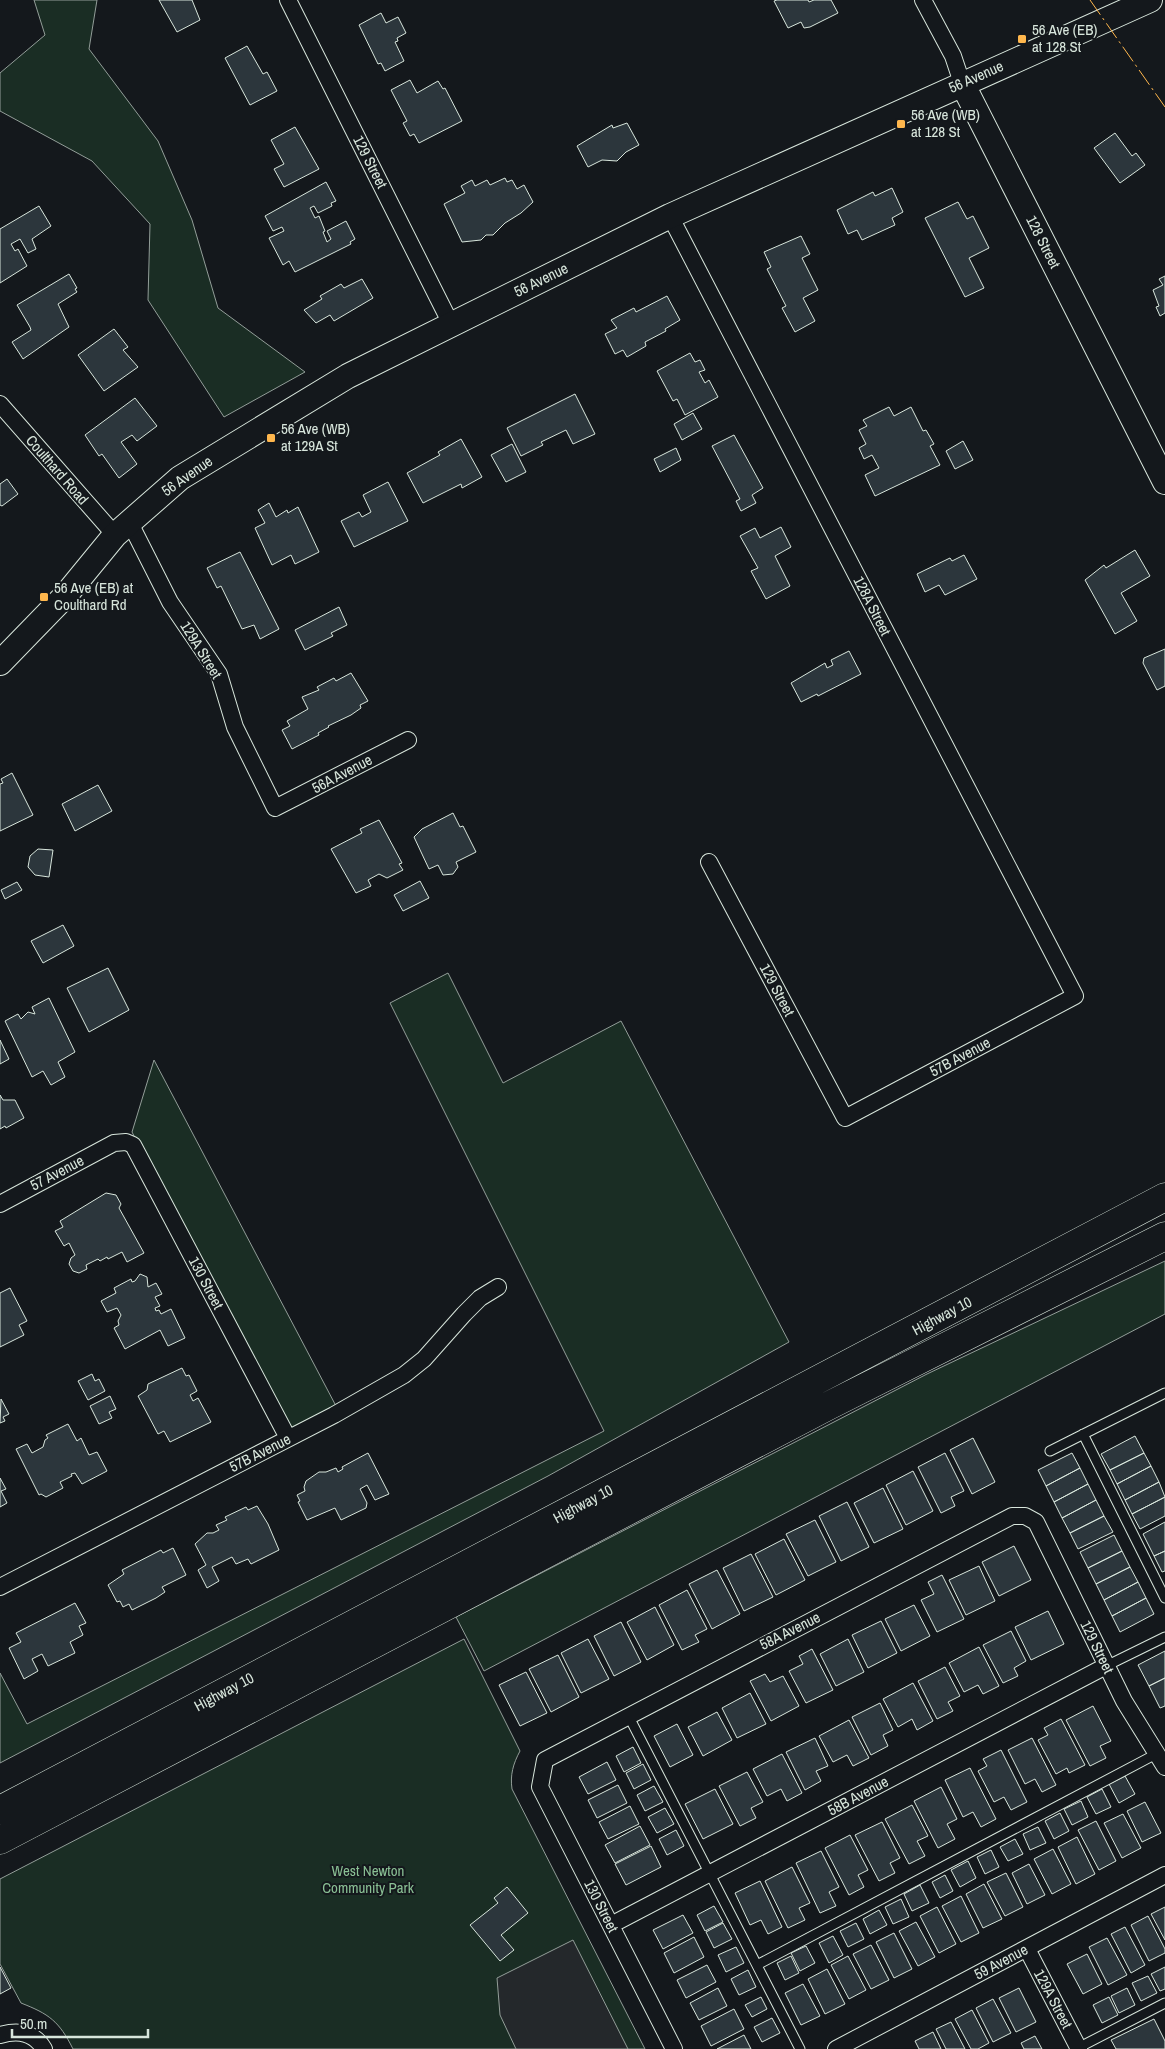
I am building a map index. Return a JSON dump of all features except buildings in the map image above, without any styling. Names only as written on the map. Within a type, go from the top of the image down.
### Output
[{"type":"highway","name":"Highway 10","points":[[0,1810],[1165,1197]]},
{"type":"highway","name":"Highway 10","points":[[0,1840],[828,1406],[1165,1236]]},
{"type":"street","name":"129 Street","points":[[288,0],[451,324]]},
{"type":"street","name":"128 Street","points":[[923,0],[953,56],[962,83],[1165,482]]},
{"type":"street","name":"56 Avenue","points":[[0,663],[65,596],[122,529],[180,478],[348,376],[670,216],[1150,0]]},
{"type":"street","name":"128A Street","points":[[670,216],[1075,996]]},
{"type":"street","name":"Coulthard Road","points":[[0,404],[122,529]]},
{"type":"street","name":"129A Street","points":[[122,529],[219,674],[235,727],[275,808]]},
{"type":"street","name":"56A Avenue","points":[[275,808],[408,740]]},
{"type":"street","name":"129 Street","points":[[709,862],[845,1118]]},
{"type":"street","name":"57B Avenue","points":[[845,1118],[1075,996]]},
{"type":"street","name":"130 Street","points":[[114,1143],[126,1142],[133,1145],[288,1438]]},
{"type":"street","name":"57 Avenue","points":[[0,1204],[114,1143]]},
{"type":"street","name":"57B Avenue","points":[[0,1587],[288,1438],[404,1375],[424,1359],[480,1298],[498,1287]]},
{"type":"street","name":"58A Avenue","points":[[545,1760],[1012,1516],[1025,1516],[1036,1522]]},
{"type":"street","name":"129 Street","points":[[1036,1522],[1124,1701],[1162,1760]]},
{"type":"street","name":"58B Avenue","points":[[610,1925],[1106,1666]]},
{"type":"street","name":"130 Street","points":[[545,1760],[540,1787],[674,2049]]},
{"type":"street","name":"59 Avenue","points":[[836,2049],[1165,1875]]},
{"type":"street","name":"129A Street","points":[[1026,1949],[1078,2048]]},
{"type":"street","points":[[0,2035],[13,2032],[30,2034],[44,2049]]},
{"type":"lane","points":[[1050,1452],[1165,1393]]},
{"type":"lane","points":[[1083,1434],[1165,1598]]},
{"type":"lane","points":[[1106,1666],[1165,1637]]},
{"type":"lane","points":[[628,1715],[800,2049]]},
{"type":"lane","points":[[757,1965],[1162,1760]]},
{"type":"lane","points":[[1078,2048],[1164,2007]]},
{"type":"green space","points":[[34,0],[97,0],[89,49],[158,141],[192,220],[218,308],[305,372],[224,417],[148,300],[150,224],[92,161],[0,111],[0,73],[45,35]]},
{"type":"green space","points":[[448,973],[503,1083],[621,1021],[789,1342],[548,1476],[0,1763],[0,1673],[27,1724],[604,1431],[390,1003]]},
{"type":"green space","points":[[154,1060],[336,1406],[289,1430],[275,1414],[132,1132]]},
{"type":"green space","points":[[1165,1261],[1165,1314],[484,1671],[456,1617],[927,1374]]},
{"type":"green space","name":"West Newton Community Park","points":[[464,1639],[520,1751],[511,1779],[512,1789],[645,2049],[73,2049],[58,2025],[46,2015],[21,2003],[0,1964],[0,1879]]},
{"type":"shaded area","points":[[573,1940],[628,2049],[516,2049],[500,2015],[497,1978]]},
{"type":"power","points":[[1090,0],[1165,107]]},
{"type":"place","name":"56 Ave (EB) at 128 St","points":[[1022,39]]},
{"type":"place","name":"56 Ave (WB) at 128 St","points":[[901,124]]},
{"type":"place","name":"56 Ave (WB) at 129A St","points":[[271,438]]},
{"type":"place","name":"56 Ave (EB) at Coulthard Rd","points":[[44,597]]}]
